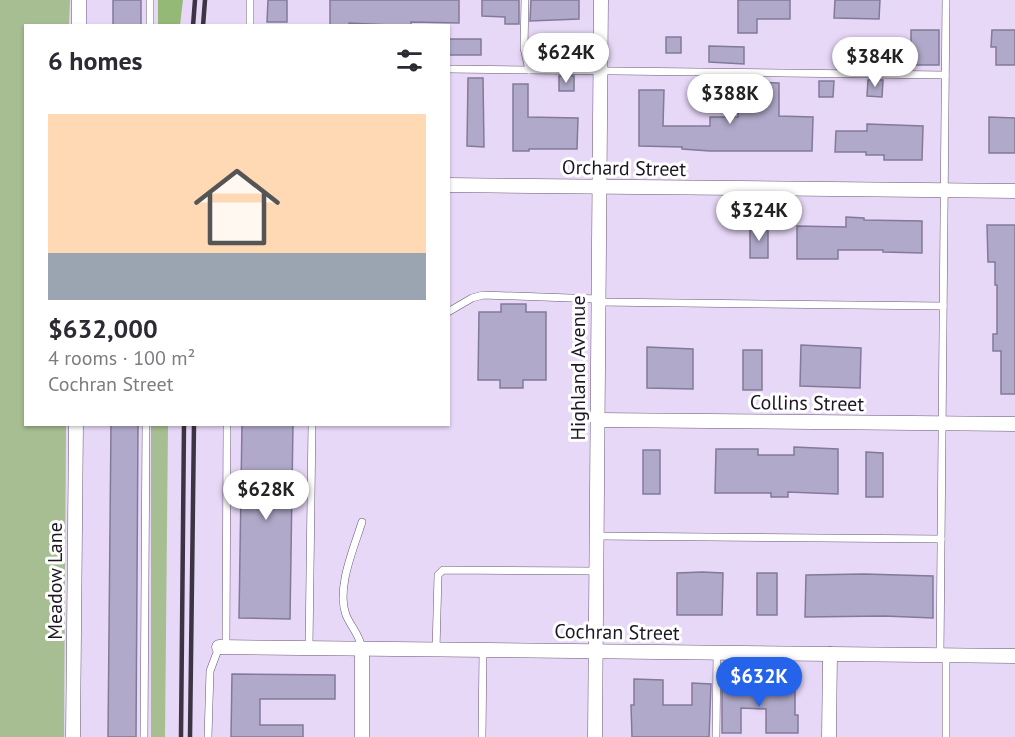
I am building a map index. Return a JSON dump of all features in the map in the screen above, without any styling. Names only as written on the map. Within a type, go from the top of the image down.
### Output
[{"type":"street","points":[[79,0],[79,24]]},
{"type":"street","name":"Highland Avenue","points":[[595,737],[601,0]]},
{"type":"street","name":"Orchard Street","points":[[450,185],[1015,191]]},
{"type":"street","name":"Collins Street","points":[[598,420],[1015,424]]},
{"type":"street","name":"Meadow Lane","points":[[73,737],[76,426]]},
{"type":"street","name":"Cochran Street","points":[[222,647],[1015,656]]},
{"type":"street","points":[[362,649],[362,737]]},
{"type":"street","points":[[829,737],[830,654]]},
{"type":"lane","points":[[150,0],[150,24]]},
{"type":"lane","points":[[250,0],[250,24]]},
{"type":"lane","points":[[525,0],[524,48],[529,70]]},
{"type":"lane","points":[[946,0],[941,539],[946,737]]},
{"type":"lane","points":[[450,69],[945,75]]},
{"type":"lane","points":[[450,311],[472,298],[483,295],[598,300],[943,306]]},
{"type":"lane","points":[[144,737],[146,426]]},
{"type":"lane","points":[[309,648],[312,426]]},
{"type":"lane","points":[[208,737],[210,670],[222,647],[227,427]]},
{"type":"lane","points":[[362,522],[346,574],[344,602],[346,615],[361,639],[362,649]]},
{"type":"lane","points":[[597,536],[941,539]]},
{"type":"lane","points":[[436,650],[438,576],[443,570],[596,571]]},
{"type":"lane","points":[[482,737],[483,650]]},
{"type":"lane","points":[[716,737],[717,653]]},
{"type":"green space","points":[[0,0],[70,0],[69,24],[24,24],[24,426],[66,426],[64,737],[0,737]]},
{"type":"green space","points":[[158,0],[183,0],[180,24],[158,24]]},
{"type":"green space","points":[[151,426],[168,426],[165,737],[151,737]]},
{"type":"building","points":[[113,0],[141,0],[141,24],[113,24]]},
{"type":"building","points":[[268,0],[287,0],[287,22],[267,22]]},
{"type":"building","points":[[330,0],[459,0],[459,23],[330,24]]},
{"type":"building","points":[[482,0],[519,0],[519,24],[505,24],[505,17],[482,16]]},
{"type":"building","points":[[531,0],[579,0],[579,19],[530,21]]},
{"type":"building","points":[[738,0],[790,0],[790,19],[757,19],[757,33],[738,33]]},
{"type":"building","points":[[835,0],[880,0],[879,19],[834,18]]},
{"type":"building","points":[[911,30],[939,30],[939,65],[888,65],[888,49],[911,49]]},
{"type":"building","points":[[992,30],[1015,30],[1015,65],[996,65],[996,47],[991,47]]},
{"type":"building","points":[[666,37],[681,37],[681,53],[666,53]]},
{"type":"building","points":[[869,38],[884,38],[884,54],[869,54]]},
{"type":"building","points":[[450,39],[481,39],[481,55],[450,55]]},
{"type":"building","points":[[709,46],[744,47],[744,64],[709,62]]},
{"type":"building","points":[[537,47],[552,47],[552,63],[537,63]]},
{"type":"building","points":[[559,76],[574,76],[574,91],[559,91]]},
{"type":"building","points":[[468,78],[483,78],[484,147],[467,146]]},
{"type":"building","points":[[868,80],[883,80],[882,97],[867,96]]},
{"type":"building","points":[[819,81],[834,81],[833,97],[819,97]]},
{"type":"building","points":[[738,82],[779,83],[779,116],[813,117],[812,151],[710,151],[682,149],[682,147],[639,146],[639,90],[664,90],[663,126],[710,126],[710,117],[738,117]]},
{"type":"building","points":[[513,84],[528,84],[528,117],[578,118],[577,149],[513,151]]},
{"type":"building","points":[[989,117],[1015,118],[1015,153],[989,153]]},
{"type":"building","points":[[867,124],[923,126],[922,160],[884,160],[884,155],[866,155],[866,152],[835,152],[836,131],[867,131]]},
{"type":"building","points":[[846,217],[864,218],[864,220],[922,221],[922,253],[838,250],[838,259],[797,259],[797,226],[846,227]]},
{"type":"building","points":[[750,225],[768,225],[768,258],[750,258]]},
{"type":"building","points":[[987,225],[1015,225],[1015,394],[1001,394],[1001,351],[993,351],[993,334],[997,334],[997,285],[995,285],[995,262],[988,262]]},
{"type":"building","points":[[501,304],[526,304],[526,312],[546,312],[546,380],[523,380],[523,388],[500,388],[500,380],[478,380],[479,312],[501,312]]},
{"type":"building","points":[[801,345],[861,348],[860,388],[800,386]]},
{"type":"building","points":[[647,347],[693,349],[693,389],[647,388]]},
{"type":"building","points":[[743,350],[762,350],[762,390],[743,390]]},
{"type":"building","points":[[111,426],[138,426],[136,737],[108,737]]},
{"type":"building","points":[[242,426],[293,426],[290,619],[239,618]]},
{"type":"building","points":[[794,447],[838,449],[838,494],[788,492],[788,497],[771,497],[771,493],[715,493],[716,449],[758,449],[758,455],[794,455]]},
{"type":"building","points":[[643,450],[660,450],[660,494],[643,494]]},
{"type":"building","points":[[866,452],[883,453],[883,497],[866,497]]},
{"type":"building","points":[[677,573],[723,573],[722,615],[677,615]]},
{"type":"building","points":[[757,573],[777,573],[777,615],[757,615]]},
{"type":"building","points":[[806,575],[933,576],[933,618],[805,617]]},
{"type":"building","points":[[232,674],[335,675],[335,699],[260,699],[260,725],[303,725],[303,737],[231,737]]},
{"type":"building","points":[[634,679],[663,680],[663,705],[692,705],[692,683],[711,684],[709,737],[632,737],[631,705],[634,705]]},
{"type":"building","points":[[722,684],[742,684],[742,689],[795,690],[798,733],[766,733],[766,709],[741,708],[741,733],[722,733]]},
{"type":"railway","points":[[193,24],[195,0]]},
{"type":"railway","points":[[203,24],[205,0]]},
{"type":"railway","points":[[181,737],[184,426]]},
{"type":"railway","points":[[190,737],[194,426]]}]
